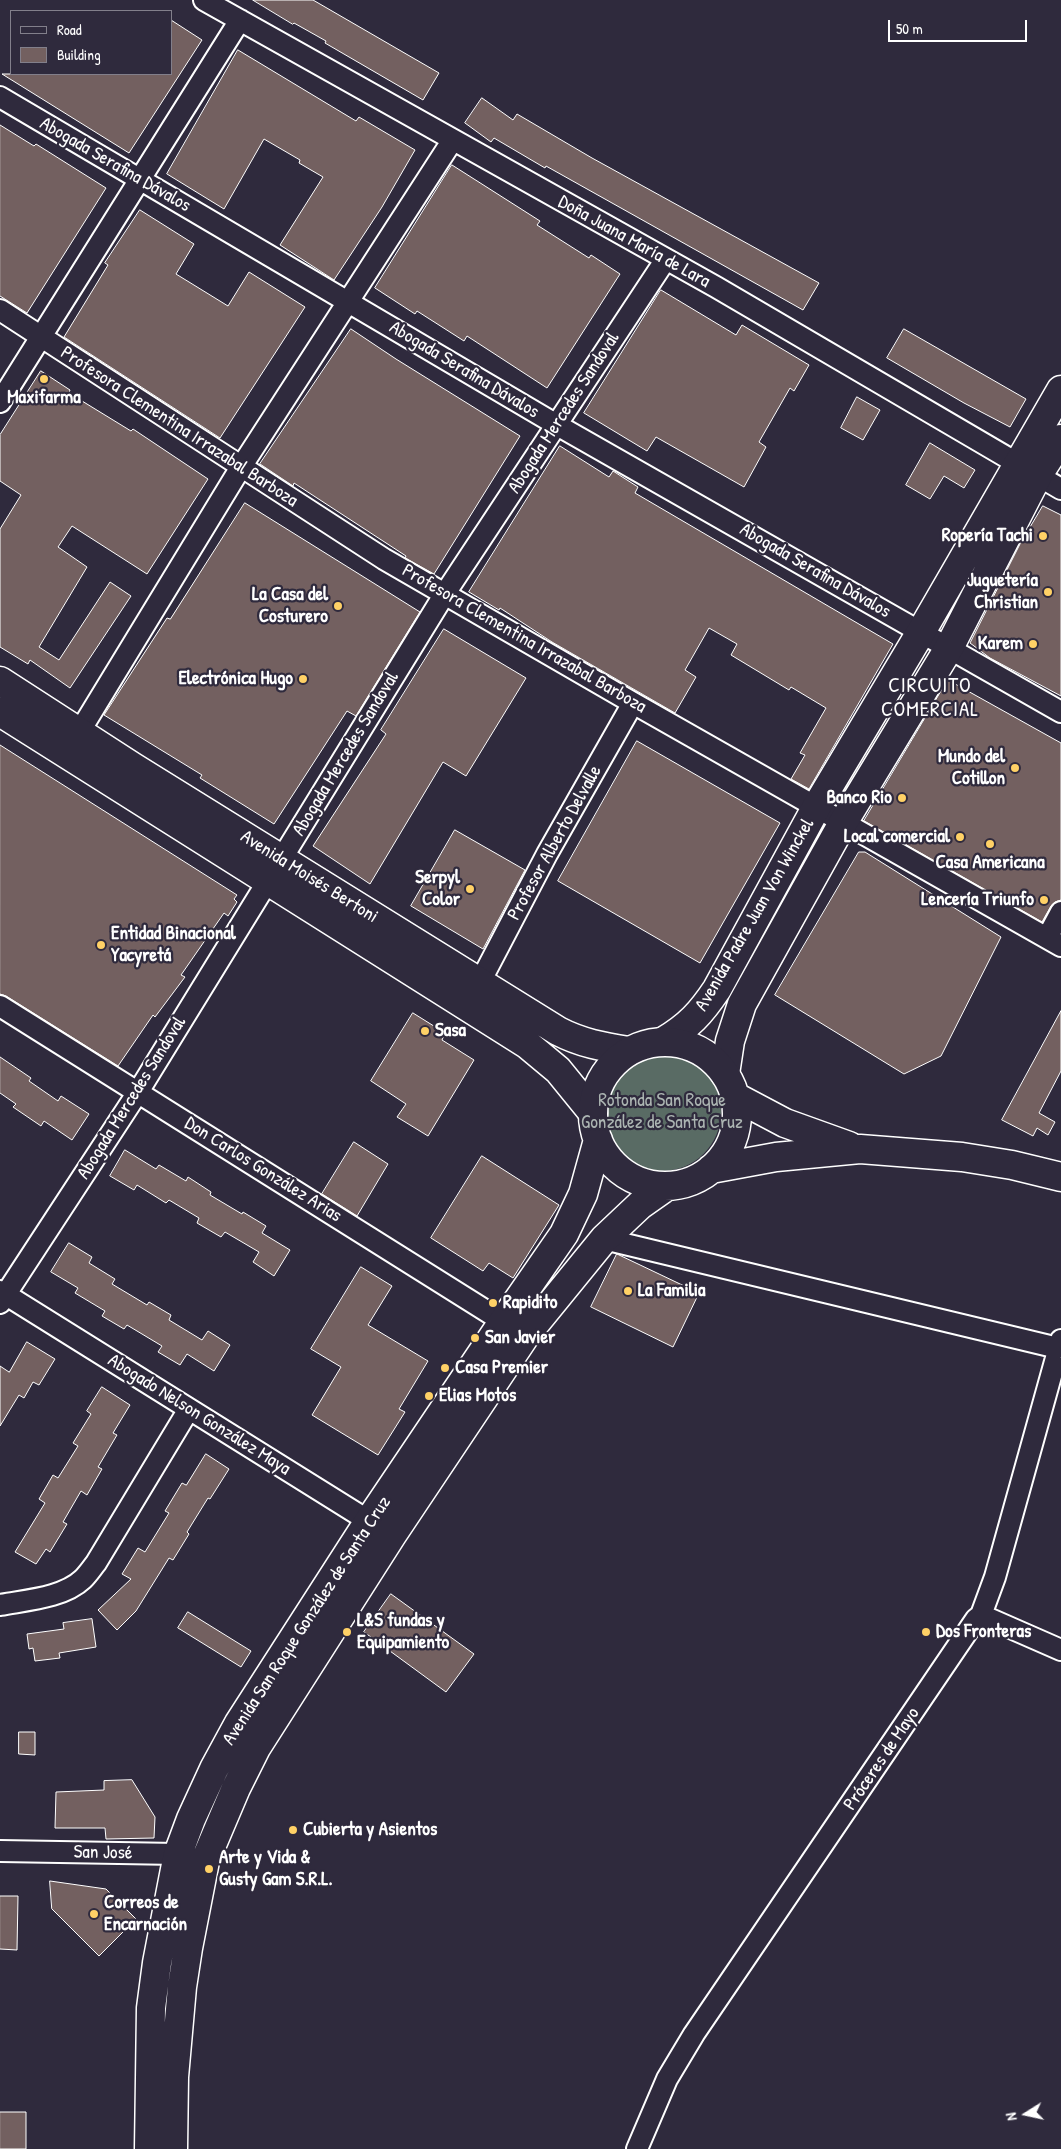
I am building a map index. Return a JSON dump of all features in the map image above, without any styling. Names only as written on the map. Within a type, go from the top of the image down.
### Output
[{"type":"main road","name":"Avenida Padre Juan Von Winckel","points":[[730,1085],[730,1042],[742,1004],[844,821],[949,648],[1028,470],[1061,390]]},
{"type":"main road","name":"Avenida Padre Juan Von Winckel","points":[[664,1041],[691,1022],[702,1011],[717,989],[817,806],[921,632],[1028,470],[1060,442]]},
{"type":"main road","name":"Avenida Moisés Bertoni","points":[[0,681],[72,743],[268,882],[528,1045],[558,1070],[593,1113]]},
{"type":"main road","name":"Avenida Moisés Bertoni","points":[[0,712],[72,743],[224,824],[283,859],[479,984],[577,1040],[596,1046],[629,1051]]},
{"type":"main road","points":[[860,1149],[785,1123],[730,1085],[712,1058],[694,1047],[679,1043],[664,1041],[640,1045],[629,1051],[614,1062],[602,1077],[595,1094],[593,1113],[598,1140],[607,1158],[621,1171],[638,1181],[667,1186],[690,1181],[711,1170],[776,1157],[860,1149],[962,1157],[1012,1165],[1061,1177]]},
{"type":"main road","points":[[711,1170],[731,1142],[737,1119],[730,1085]]},
{"type":"main road","name":"Avenida San Roque González de Santa Cruz","points":[[173,2149],[174,2077],[182,1987],[205,1861],[232,1796],[256,1748],[392,1535],[514,1329],[575,1215],[598,1140]]},
{"type":"main road","name":"Avenida San Roque González de Santa Cruz","points":[[149,2149],[151,2008],[156,1963],[178,1854],[214,1768],[239,1723],[369,1521],[514,1329],[604,1239],[640,1206],[667,1186]]},
{"type":"street","name":"Doña Juana María de Lara","points":[[204,0],[452,141],[666,259],[1061,489]]},
{"type":"street","points":[[0,402],[240,20]]},
{"type":"street","name":"Abogada Serafina Dávalos","points":[[0,97],[557,425],[1061,712]]},
{"type":"street","points":[[72,743],[241,467],[452,141]]},
{"type":"street","name":"Abogada Mercedes Sandoval","points":[[2,1296],[138,1092],[444,595],[666,259]]},
{"type":"street","name":"Profesora Clementina Irrazabal Barboza","points":[[0,310],[305,509],[444,595],[1054,942]]},
{"type":"street","name":"Profesor Alberto Delvalle","points":[[479,984],[547,854],[632,703]]},
{"type":"street","points":[[1054,942],[1061,912]]},
{"type":"street","name":"Don Carlos González Arias","points":[[0,1006],[514,1329]]},
{"type":"street","points":[[604,1239],[1060,1344]]},
{"type":"street","name":"Abogado Nelson González Maya","points":[[2,1296],[392,1535]]},
{"type":"street","name":"Próceres de Mayo","points":[[637,2149],[667,2079],[694,2034],[976,1619],[981,1615],[995,1576],[1060,1344]]},
{"type":"street","points":[[0,1605],[64,1591],[82,1580],[96,1563],[189,1409]]},
{"type":"street","points":[[981,1615],[1061,1650]]},
{"type":"street","name":"San José","points":[[0,1852],[178,1854],[205,1861]]},
{"type":"green space","name":"Rotonda San Roque González de Santa Cruz","points":[[662,1053],[684,1058],[704,1070],[716,1090],[721,1112],[716,1134],[704,1154],[684,1166],[662,1171],[640,1166],[620,1154],[608,1134],[603,1112],[608,1090],[620,1070],[640,1058]]},
{"type":"building","points":[[253,0],[313,0],[439,73],[423,100],[325,43],[326,41]]},
{"type":"building","points":[[172,21],[202,40],[129,153],[2,74],[172,75]]},
{"type":"building","points":[[238,50],[356,121],[359,117],[415,150],[382,207],[334,280],[280,245],[323,177],[299,163],[300,160],[264,139],[224,209],[167,174]]},
{"type":"building","points":[[482,98],[513,120],[517,114],[592,158],[819,283],[803,310],[494,138],[491,142],[465,123]]},
{"type":"building","points":[[0,125],[34,146],[36,144],[106,188],[27,313],[0,296]]},
{"type":"building","points":[[452,165],[540,221],[537,225],[589,258],[591,255],[620,274],[547,388],[467,336],[464,341],[417,311],[415,314],[375,288]]},
{"type":"building","points":[[140,210],[194,244],[176,274],[228,306],[249,272],[305,307],[220,438],[64,337],[108,265],[105,263]]},
{"type":"building","points":[[661,290],[736,335],[742,325],[809,365],[794,391],[790,388],[759,442],[766,447],[744,487],[656,437],[647,451],[584,413]]},
{"type":"building","points":[[351,329],[520,436],[434,574],[405,558],[406,556],[294,483],[293,486],[260,464]]},
{"type":"building","points":[[904,329],[1026,399],[1010,427],[964,403],[887,358]]},
{"type":"building","points":[[41,371],[70,390],[69,393],[131,431],[133,429],[208,479],[147,574],[72,526],[58,547],[87,567],[39,647],[59,660],[110,582],[131,596],[70,688],[30,660],[28,664],[0,647],[0,529],[21,495],[0,481],[0,435]]},
{"type":"building","points":[[857,397],[880,410],[863,440],[841,428]]},
{"type":"building","points":[[930,443],[975,470],[964,488],[944,476],[930,499],[906,485]]},
{"type":"building","points":[[560,446],[609,477],[613,471],[638,487],[635,493],[893,644],[809,789],[791,779],[805,755],[800,753],[826,708],[791,687],[789,690],[731,655],[737,644],[709,628],[685,670],[696,677],[675,713],[552,642],[500,608],[499,610],[469,592]]},
{"type":"building","points":[[245,503],[420,612],[356,716],[347,711],[274,824],[200,778],[202,775],[104,715],[167,618],[170,619]]},
{"type":"building","points":[[1043,506],[1061,515],[1061,696],[990,658],[970,643],[1020,544]]},
{"type":"building","points":[[444,629],[526,678],[466,776],[443,762],[370,884],[313,846],[386,734],[381,730]]},
{"type":"building","points":[[948,680],[1061,743],[1061,900],[1051,906],[1042,922],[864,821]]},
{"type":"building","points":[[637,741],[780,823],[700,963],[558,881]]},
{"type":"building","name":"Entidad Binacional Yacyretá","points":[[0,745],[237,895],[234,899],[237,902],[228,916],[224,913],[181,975],[185,977],[155,1017],[153,1015],[118,1066],[0,994]]},
{"type":"building","name":"Serpyl Color","points":[[455,830],[525,870],[483,949],[411,906]]},
{"type":"building","points":[[859,852],[865,852],[1001,937],[941,1056],[904,1074],[775,995]]},
{"type":"building","points":[[1061,1011],[1061,1071],[1039,1113],[1055,1122],[1048,1135],[1037,1128],[1033,1136],[1002,1120]]},
{"type":"building","points":[[413,1013],[445,1033],[442,1040],[474,1060],[428,1136],[397,1117],[406,1104],[371,1081]]},
{"type":"building","points":[[0,1057],[31,1078],[29,1081],[58,1101],[61,1096],[89,1114],[72,1140],[44,1121],[41,1126],[13,1107],[16,1104],[0,1093]]},
{"type":"building","points":[[354,1142],[388,1164],[357,1216],[322,1194]]},
{"type":"building","points":[[125,1150],[156,1169],[159,1165],[186,1181],[188,1177],[211,1192],[210,1195],[266,1226],[262,1233],[290,1250],[274,1276],[253,1262],[259,1252],[225,1232],[221,1237],[197,1223],[199,1218],[169,1200],[166,1203],[137,1185],[134,1190],[110,1176]]},
{"type":"building","points":[[482,1156],[559,1205],[513,1278],[489,1263],[483,1271],[431,1238]]},
{"type":"building","points":[[69,1243],[92,1257],[89,1263],[115,1279],[112,1284],[147,1305],[149,1302],[171,1315],[169,1320],[202,1340],[208,1331],[230,1345],[214,1371],[187,1354],[180,1365],[158,1352],[162,1346],[127,1325],[124,1329],[102,1316],[105,1311],[75,1293],[78,1288],[51,1272]]},
{"type":"building","points":[[617,1254],[699,1293],[673,1347],[591,1307]]},
{"type":"building","points":[[361,1267],[392,1286],[368,1325],[428,1361],[399,1409],[405,1412],[378,1455],[312,1415],[341,1367],[311,1349]]},
{"type":"building","points":[[27,1342],[55,1359],[39,1385],[33,1382],[24,1398],[19,1395],[0,1426],[0,1366],[9,1372]]},
{"type":"building","points":[[102,1387],[130,1405],[113,1433],[117,1435],[98,1467],[102,1469],[87,1495],[81,1491],[63,1522],[67,1524],[50,1552],[46,1549],[36,1564],[15,1552],[45,1503],[39,1499],[53,1475],[58,1478],[78,1446],[73,1443],[91,1414],[87,1411]]},
{"type":"building","points":[[206,1454],[229,1469],[187,1532],[189,1534],[173,1560],[169,1558],[136,1611],[117,1630],[98,1610],[131,1579],[122,1574],[138,1548],[145,1552],[169,1513],[165,1511],[182,1483],[186,1485]]},
{"type":"building","points":[[391,1594],[474,1654],[446,1692],[364,1632]]},
{"type":"building","points":[[188,1612],[251,1651],[241,1667],[178,1628]]},
{"type":"building","points":[[92,1619],[96,1647],[59,1653],[60,1658],[35,1661],[33,1648],[29,1649],[27,1634],[64,1629],[63,1623]]},
{"type":"building","points":[[19,1732],[35,1732],[35,1755],[19,1754]]},
{"type":"building","points":[[132,1780],[155,1817],[154,1838],[106,1839],[105,1828],[55,1828],[56,1792],[104,1790],[104,1781]]},
{"type":"building","name":"Correos de Encarnación","points":[[50,1881],[106,1889],[136,1919],[99,1956],[52,1909]]},
{"type":"building","points":[[0,1896],[18,1896],[17,1950],[0,1949]]},
{"type":"building","points":[[0,2112],[26,2112],[26,2149],[0,2149]]},
{"type":"place","name":"Maxifarma","points":[[44,379]]},
{"type":"place","name":"Ropería Tachi","points":[[1043,536]]},
{"type":"place","name":"Juguetería Christian","points":[[1048,592]]},
{"type":"place","name":"La Casa del Costurero","points":[[338,606]]},
{"type":"place","name":"Karem","points":[[1033,644]]},
{"type":"place","name":"Electrónica Hugo","points":[[303,679]]},
{"type":"place","name":"Mundo del Cotillon","points":[[1015,768]]},
{"type":"place","name":"Banco Rio","points":[[902,798]]},
{"type":"place","name":"Local comercial","points":[[960,837]]},
{"type":"place","name":"Casa Americana","points":[[990,844]]},
{"type":"place","name":"Serpyl Color","points":[[470,889]]},
{"type":"place","name":"Lencería Triunfo","points":[[1044,900]]},
{"type":"place","name":"Entidad Binacional Yacyretá","points":[[101,945]]},
{"type":"place","name":"Sasa","points":[[425,1031]]},
{"type":"place","name":"La Familia","points":[[628,1291]]},
{"type":"place","name":"Rapidito","points":[[493,1303]]},
{"type":"place","name":"San Javier","points":[[475,1338]]},
{"type":"place","name":"Casa Premier","points":[[445,1368]]},
{"type":"place","name":"Elias Motos","points":[[429,1396]]},
{"type":"place","name":"L&S fundas y Equipamiento","points":[[347,1632]]},
{"type":"place","name":"Dos Fronteras","points":[[926,1632]]},
{"type":"place","name":"Cubierta y Asientos","points":[[293,1830]]},
{"type":"place","name":"Arte y Vida & Gusty Gam S.R.L.","points":[[209,1869]]},
{"type":"place","name":"Correos de Encarnación","points":[[94,1914]]},
{"type":"district","name":"CIRCUITO COMERCIAL","points":[[930,698]]}]
